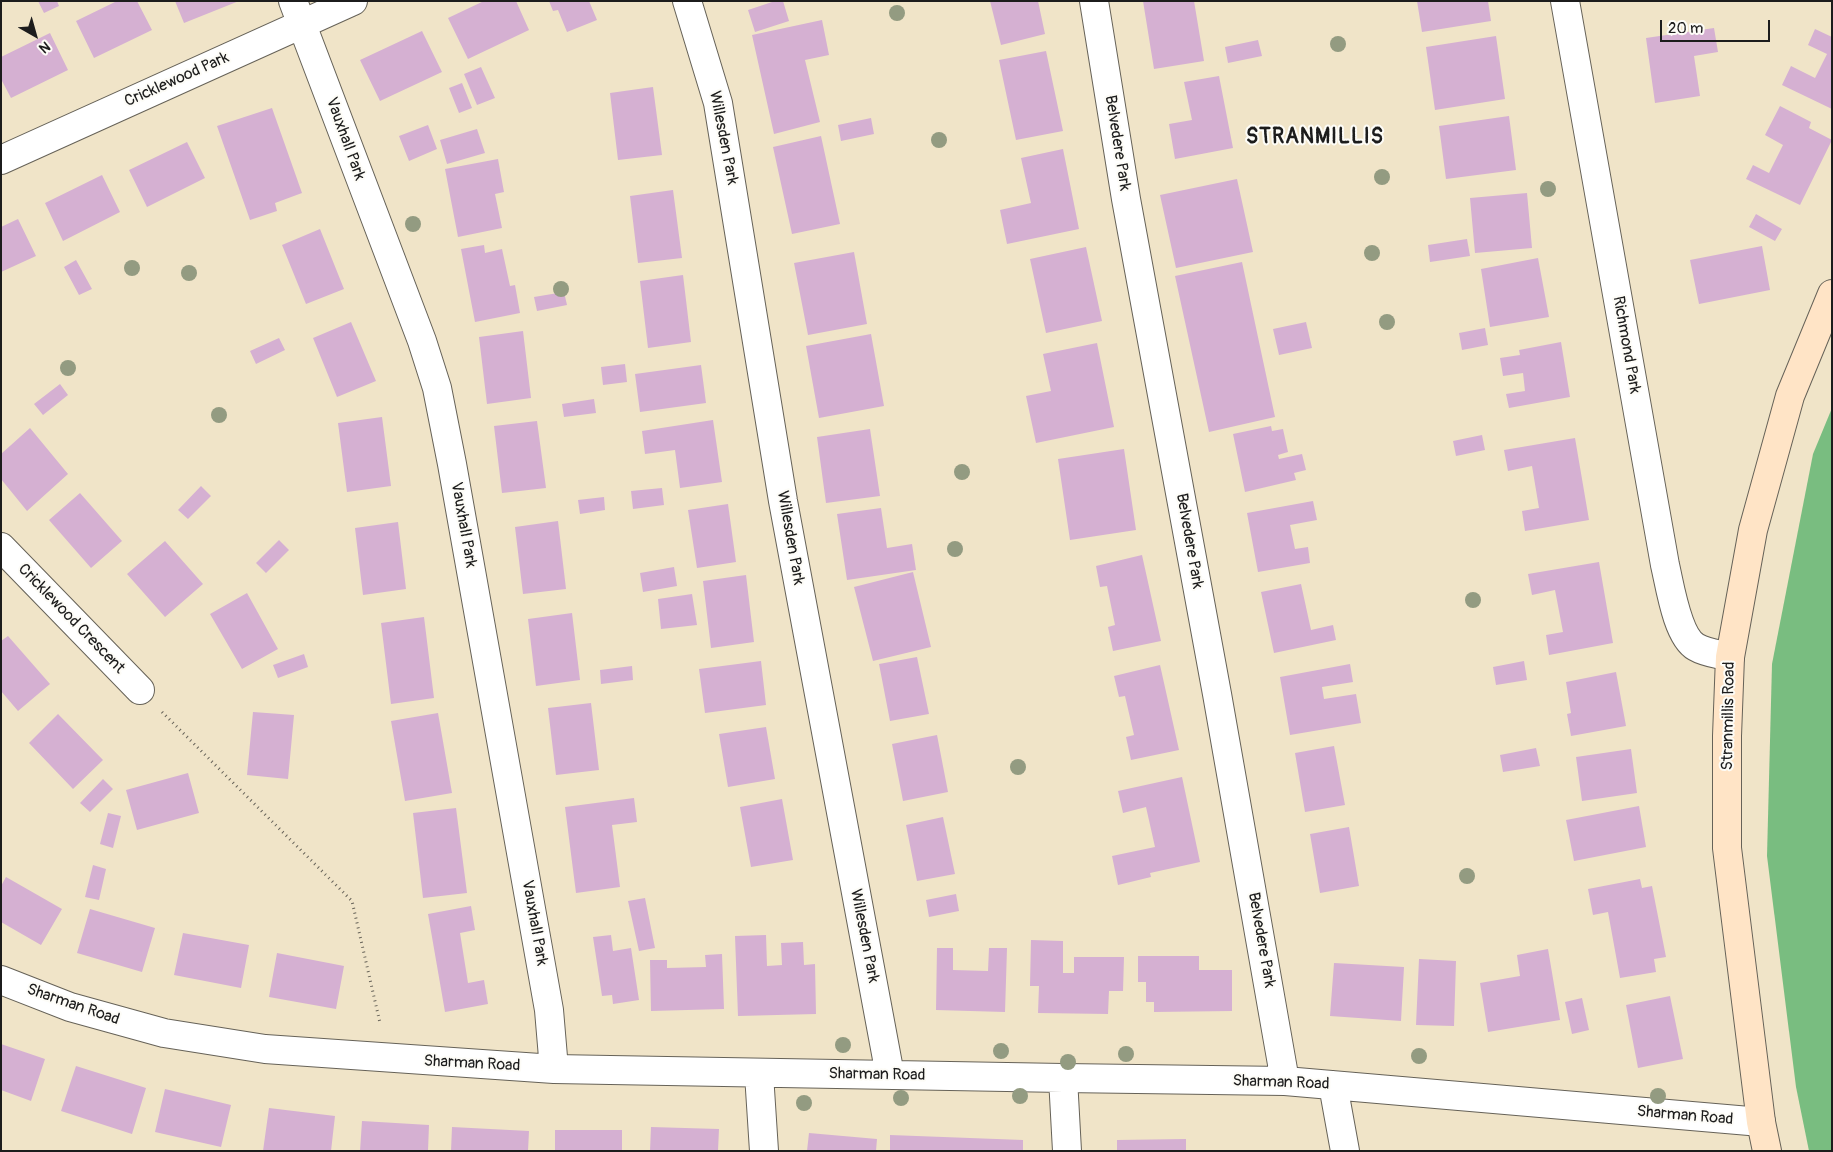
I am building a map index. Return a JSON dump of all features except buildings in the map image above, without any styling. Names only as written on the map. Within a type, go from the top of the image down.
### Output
[{"type":"street","name":"Cricklewood Park","points":[[1,160],[297,12],[353,1]]},
{"type":"street","name":"Willesden Park","points":[[687,1],[718,103],[783,501],[890,1075]]},
{"type":"street","name":"Belvedere Park","points":[[1094,1],[1126,199],[1214,674],[1285,1081]]},
{"type":"street","name":"Richmond Park","points":[[1565,1],[1665,565],[1677,614],[1684,632],[1695,647],[1730,657]]},
{"type":"street","name":"Vauxhall Park","points":[[297,12],[422,341],[437,388],[550,1010],[554,1069]]},
{"type":"street","name":"Stranmillis Road","points":[[1767,1151],[1761,1122],[1727,848],[1727,736],[1730,657],[1753,530],[1790,396],[1832,294]]},
{"type":"street","name":"Cricklewood Crescent","points":[[1,547],[140,690]]},
{"type":"street","name":"Sharman Road","points":[[1,980],[70,1007],[164,1034],[265,1049],[554,1069],[759,1074],[1285,1081],[1761,1122]]},
{"type":"street","points":[[759,1074],[764,1151]]},
{"type":"street","points":[[1063,1078],[1067,1151]]},
{"type":"street","points":[[1333,1084],[1345,1151]]},
{"type":"path","points":[[140,690],[352,901],[389,1059]]},
{"type":"green space","points":[[1832,408],[1832,1151],[1809,1151],[1796,1087],[1767,856],[1772,664],[1813,454]]},
{"type":"district","name":"STRANMILLIS","points":[[1315,138]]}]
